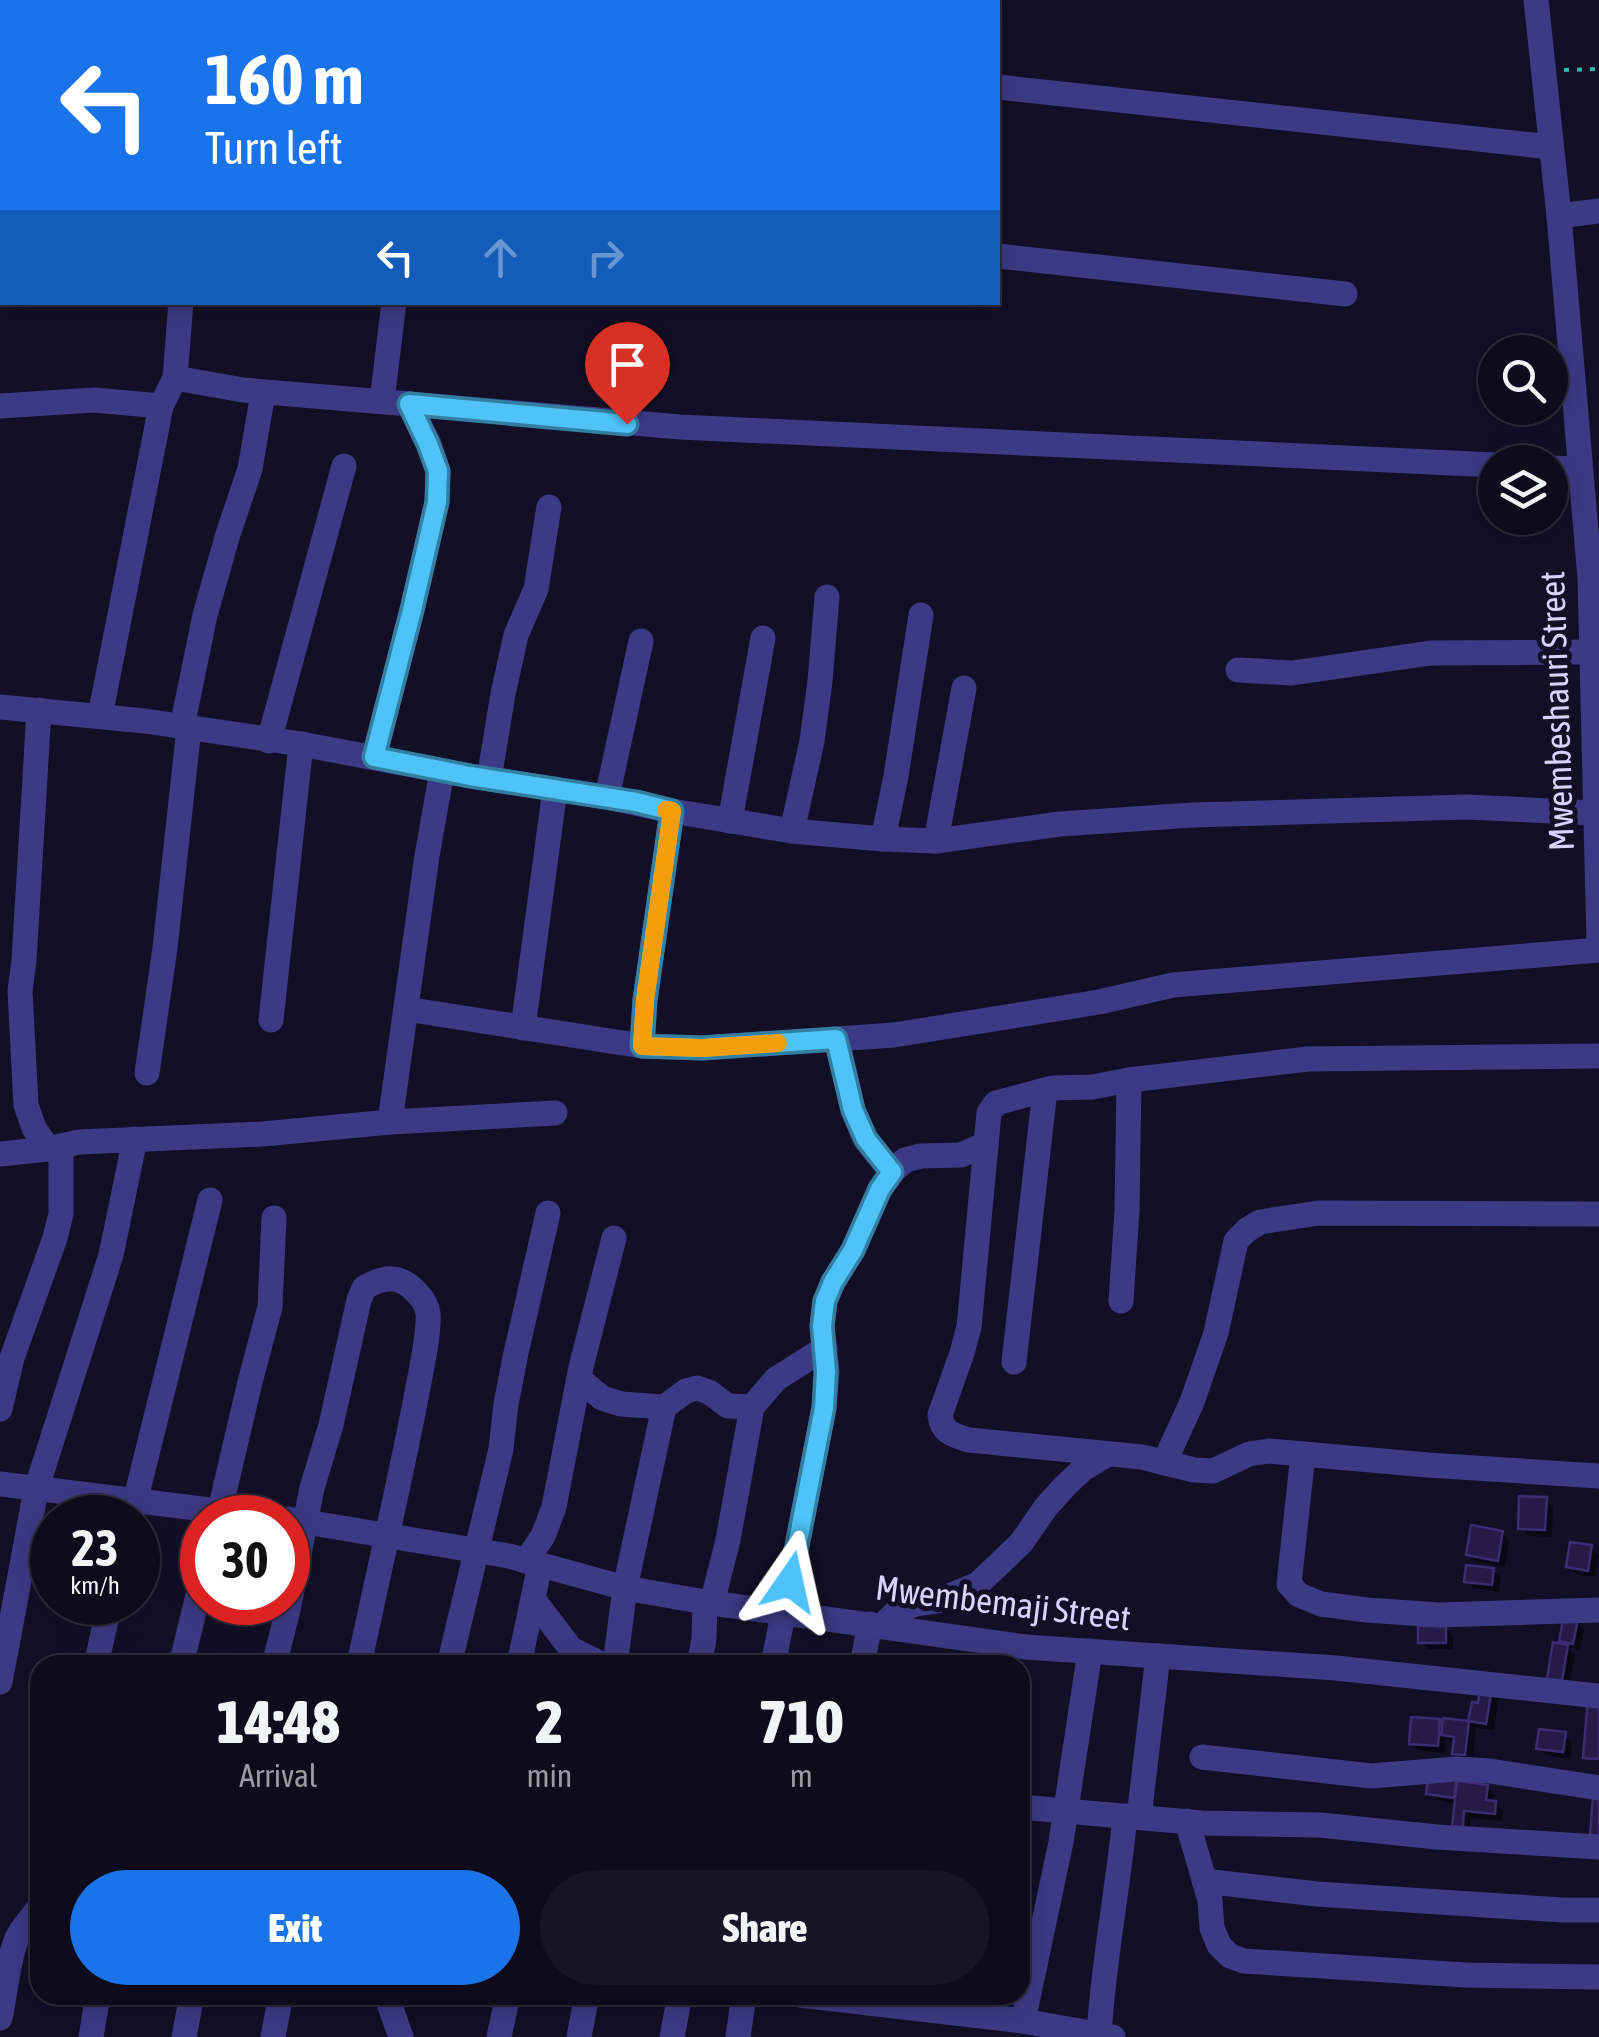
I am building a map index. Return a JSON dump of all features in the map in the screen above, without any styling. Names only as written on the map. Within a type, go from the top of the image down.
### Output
[{"type":"street","name":"Mwembeshauri Street","points":[[1536,0],[1586,458],[1599,946]]},
{"type":"street","points":[[1000,87],[1551,148]]},
{"type":"street","points":[[1559,216],[1599,212]]},
{"type":"street","points":[[1000,256],[1344,294]]},
{"type":"street","points":[[100,716],[161,406],[175,378],[180,305]]},
{"type":"street","points":[[382,401],[394,305]]},
{"type":"street","points":[[175,378],[263,392],[680,427],[1478,464]]},
{"type":"street","points":[[147,1073],[165,948],[186,727],[205,615],[250,469],[263,392]]},
{"type":"street","points":[[0,406],[94,400],[161,406]]},
{"type":"street","points":[[374,757],[437,502],[438,471],[409,404]]},
{"type":"street","points":[[269,741],[344,466]]},
{"type":"street","points":[[489,779],[516,635],[536,589],[549,508]]},
{"type":"street","points":[[792,832],[812,742],[827,597]]},
{"type":"street","points":[[883,839],[921,615]]},
{"type":"street","points":[[730,821],[763,638]]},
{"type":"street","points":[[608,797],[641,641]]},
{"type":"street","points":[[1238,670],[1292,673],[1431,653],[1590,652]]},
{"type":"street","points":[[936,841],[964,688]]},
{"type":"street","points":[[0,707],[100,716],[301,744],[792,832],[883,839],[936,841],[1060,824],[1193,815],[1446,807],[1594,813]]},
{"type":"street","points":[[0,1409],[12,1358],[61,1214],[54,1148],[34,1128],[26,1105],[20,991],[39,710]]},
{"type":"street","points":[[270,1020],[301,744]]},
{"type":"street","points":[[390,1122],[442,771]]},
{"type":"street","points":[[523,1028],[555,789]]},
{"type":"street","points":[[642,1046],[672,811]]},
{"type":"street","points":[[406,1009],[642,1046],[702,1048],[894,1035],[1099,1002],[1173,984],[1599,946]]},
{"type":"street","points":[[836,1039],[853,1110],[866,1139],[892,1172]]},
{"type":"street","points":[[1599,1056],[1308,1059],[1044,1090],[993,1106],[989,1113],[969,1326],[940,1415],[941,1426],[948,1434],[969,1440],[1142,1457],[1194,1470],[1213,1471],[1249,1454],[1270,1451],[1599,1476]]},
{"type":"street","points":[[1121,1301],[1128,1210],[1129,1080]]},
{"type":"street","points":[[1014,1362],[1044,1090]]},
{"type":"street","points":[[0,1154],[79,1142],[262,1134],[555,1113]]},
{"type":"street","points":[[0,1682],[36,1490],[111,1255],[135,1140]]},
{"type":"street","points":[[775,1655],[824,1408],[825,1301],[892,1172],[905,1160],[961,1154],[986,1144]]},
{"type":"street","points":[[136,1495],[210,1200]]},
{"type":"street","points":[[452,1655],[501,1449],[516,1353],[548,1213]]},
{"type":"street","points":[[1164,1463],[1192,1402],[1216,1333],[1236,1241],[1260,1222],[1319,1213],[1599,1214]]},
{"type":"street","points":[[224,1495],[270,1307],[274,1218]]},
{"type":"street","points":[[520,1655],[533,1599],[533,1563],[554,1507],[578,1379],[614,1238]]},
{"type":"street","points":[[309,1495],[331,1425],[364,1288],[388,1278],[402,1280],[424,1301],[428,1314],[417,1393],[361,1655]]},
{"type":"street","points":[[701,1655],[709,1602],[728,1540],[752,1406],[776,1379],[825,1348]]},
{"type":"street","points":[[578,1379],[602,1398],[622,1404],[664,1407],[697,1388],[728,1406],[752,1406]]},
{"type":"street","points":[[616,1655],[625,1588],[664,1407]]},
{"type":"street","points":[[865,1655],[876,1624],[898,1611],[978,1584],[1022,1543],[1064,1486],[1108,1454]]},
{"type":"street","points":[[1303,1454],[1289,1584],[1299,1595],[1321,1604],[1439,1615],[1599,1610]]},
{"type":"street","points":[[0,1484],[62,1495]]},
{"type":"street","name":"Mwembemaji Street","points":[[310,1522],[533,1563],[625,1588],[876,1624],[1006,1654],[1090,1651],[1436,1677],[1599,1696]]},
{"type":"street","points":[[533,1599],[572,1649],[584,1655]]},
{"type":"street","points":[[98,1655],[105,1625]]},
{"type":"street","points":[[183,1655],[191,1625]]},
{"type":"street","points":[[276,1655],[280,1625]]},
{"type":"street","points":[[1030,1992],[1061,1842],[1090,1651]]},
{"type":"street","points":[[956,2005],[1106,2036],[1101,1991],[1158,1656]]},
{"type":"street","points":[[1202,1757],[1371,1776],[1490,1770],[1599,1788]]},
{"type":"street","points":[[1030,1808],[1187,1822],[1320,1826],[1599,1847]]},
{"type":"street","points":[[1187,1822],[1219,1946],[1244,1962],[1466,1975],[1599,1976]]},
{"type":"street","points":[[1204,1881],[1352,1896],[1599,1910]]},
{"type":"street","points":[[0,2018],[16,1940],[30,1919]]},
{"type":"street","points":[[91,2037],[96,2005]]},
{"type":"street","points":[[184,2037],[190,2005]]},
{"type":"street","points":[[273,2037],[279,2005]]},
{"type":"street","points":[[390,2005],[401,2037]]},
{"type":"street","points":[[499,2037],[506,2005]]},
{"type":"street","points":[[579,2037],[584,2005]]},
{"type":"street","points":[[672,2037],[678,2005]]},
{"type":"street","points":[[738,2037],[743,2005]]},
{"type":"street","points":[[1024,2021],[1027,2005]]},
{"type":"path","points":[[1545,71],[1599,69]]},
{"type":"building","points":[[1519,1496],[1547,1497],[1545,1530],[1518,1529]]},
{"type":"building","points":[[1471,1525],[1503,1531],[1498,1561],[1466,1555]]},
{"type":"building","points":[[1570,1542],[1592,1545],[1588,1571],[1566,1567]]},
{"type":"building","points":[[1466,1565],[1494,1568],[1492,1585],[1464,1582]]},
{"type":"building","points":[[1564,1616],[1578,1619],[1573,1644],[1559,1641]]},
{"type":"building","points":[[1418,1626],[1446,1626],[1446,1643],[1418,1643]]},
{"type":"building","points":[[1553,1642],[1568,1645],[1562,1681],[1547,1679]]},
{"type":"building","points":[[1480,1686],[1492,1688],[1486,1724],[1468,1721],[1472,1702],[1478,1703]]},
{"type":"building","points":[[1588,1697],[1599,1698],[1599,1759],[1583,1758]]},
{"type":"building","points":[[1411,1717],[1440,1719],[1438,1746],[1409,1744]]},
{"type":"building","points":[[1443,1718],[1469,1721],[1465,1755],[1452,1754],[1454,1737],[1441,1735]]},
{"type":"building","points":[[1539,1729],[1566,1732],[1563,1752],[1536,1749]]},
{"type":"building","points":[[1429,1772],[1457,1777],[1454,1798],[1426,1794]]},
{"type":"building","points":[[1457,1781],[1488,1785],[1486,1800],[1496,1801],[1495,1814],[1464,1811],[1463,1827],[1452,1826]]},
{"type":"building","points":[[1594,1785],[1599,1785],[1599,1836],[1590,1835]]},
{"type":"slow traffic","points":[[666,810],[672,811],[642,1046],[702,1048],[778,1043]]},
{"type":"route","points":[[627,424],[409,404],[438,471],[437,502],[374,757],[672,811],[642,1046],[702,1048],[836,1039],[853,1110],[866,1139],[892,1172],[825,1301],[824,1408],[790,1582]]}]
